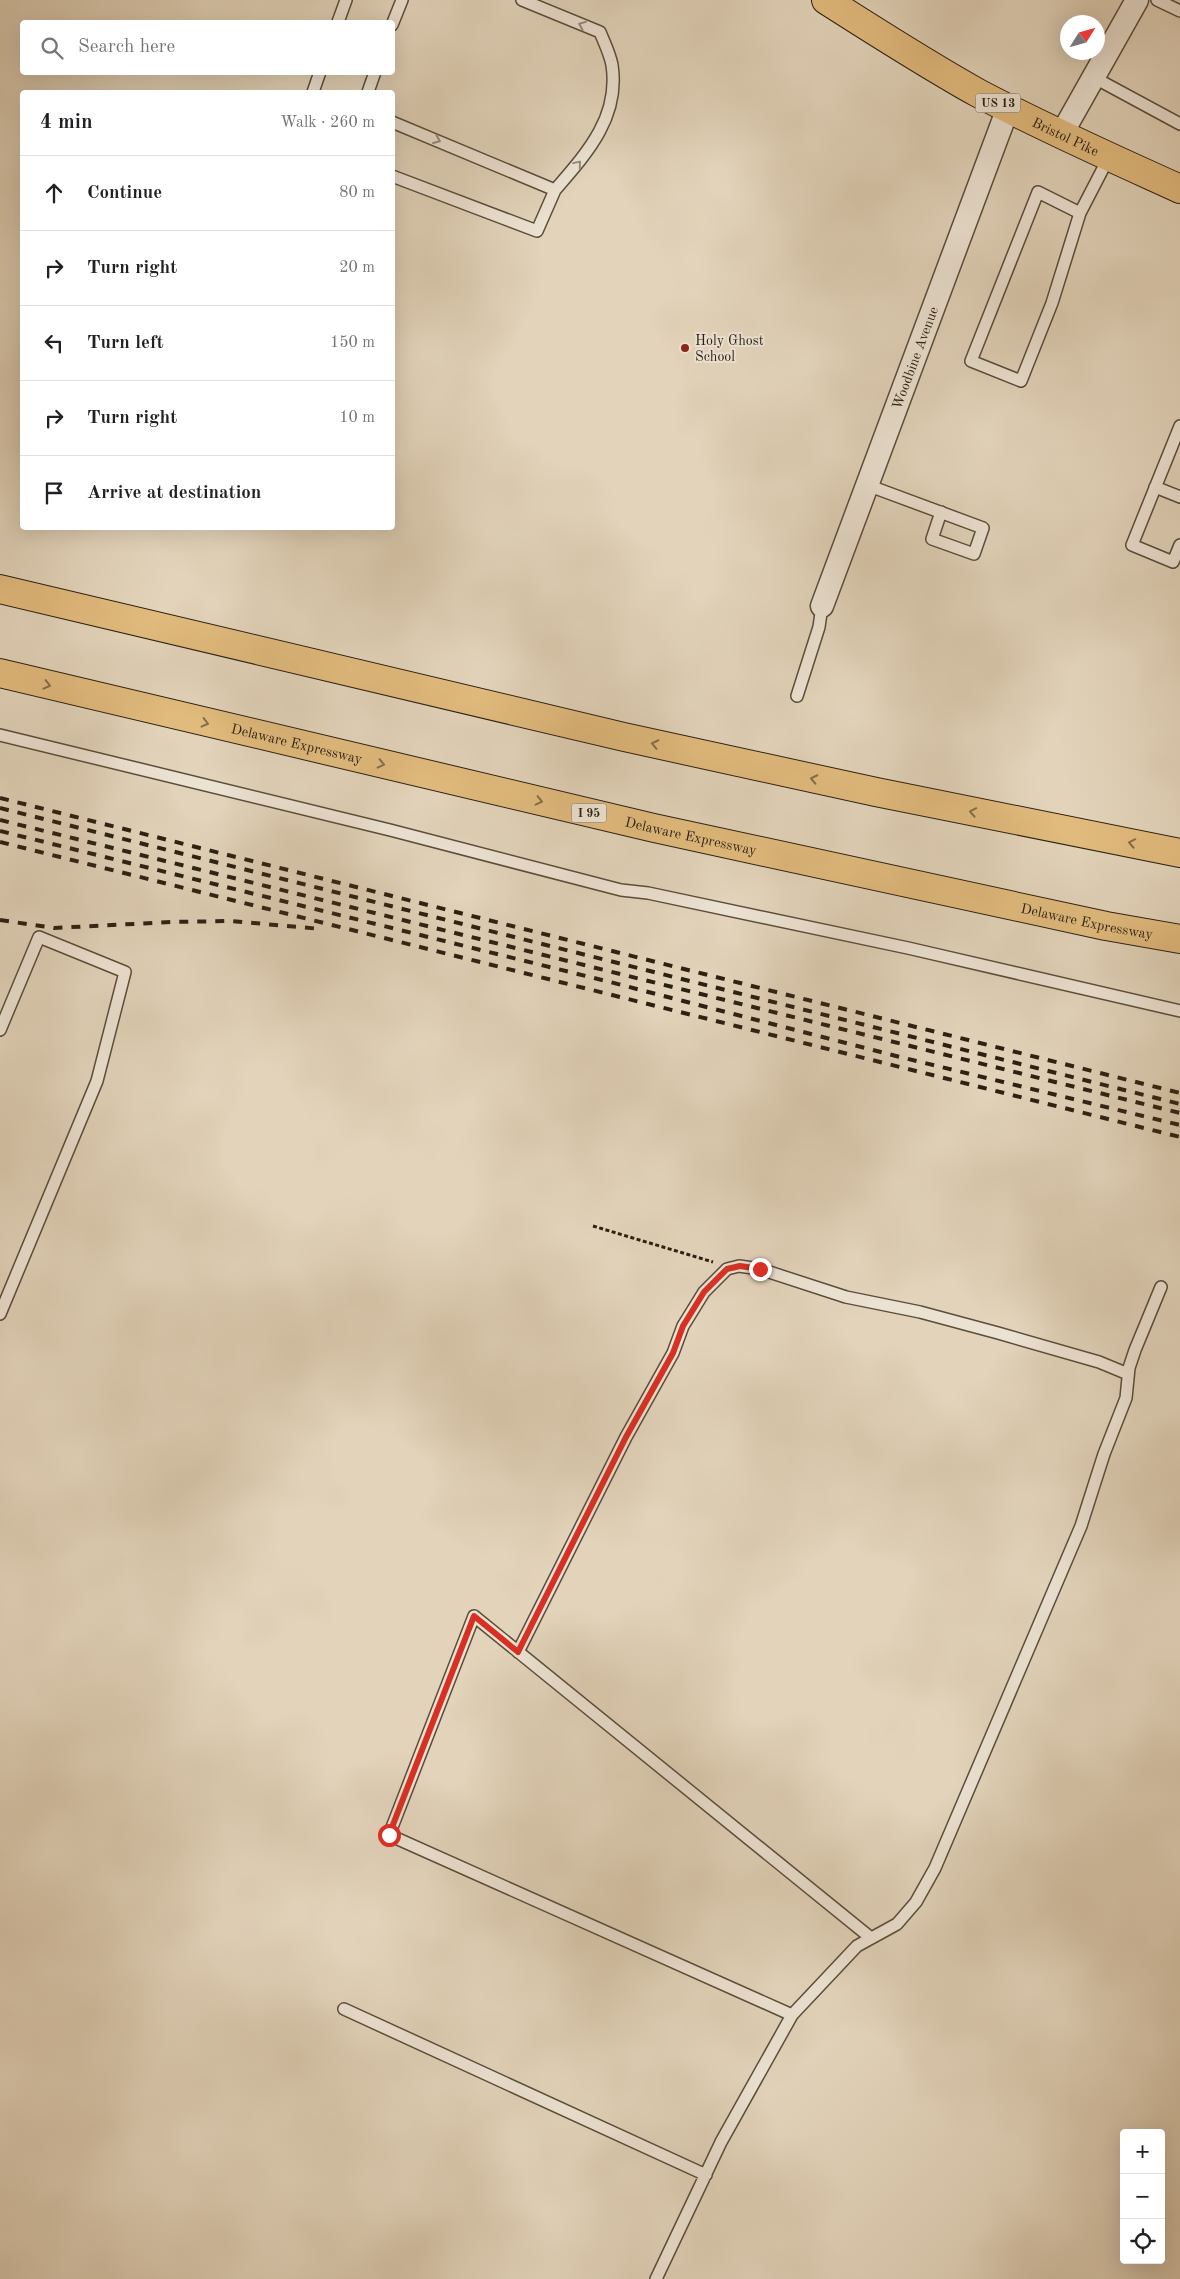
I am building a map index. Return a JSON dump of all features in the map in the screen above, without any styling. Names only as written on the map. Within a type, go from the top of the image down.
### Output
[{"type":"main road","name":"Bristol Pike","points":[[826,0],[946,74],[1008,108],[1061,135],[1180,189]]},
{"type":"main road","points":[[0,589],[624,737],[867,790],[1180,853]]},
{"type":"main road","name":"Delaware Expressway","points":[[0,673],[297,745],[654,828],[1106,926],[1180,939]]},
{"type":"street","points":[[1061,135],[1137,0]]},
{"type":"street","name":"Woodbine Avenue","points":[[822,606],[1008,108]]},
{"type":"lane","points":[[339,20],[346,0]]},
{"type":"lane","points":[[394,20],[402,0]]},
{"type":"lane","points":[[395,177],[537,231],[555,190],[592,147],[611,107],[612,65],[600,32],[522,0]]},
{"type":"lane","points":[[1157,0],[1180,11]]},
{"type":"lane","points":[[314,90],[319,75]]},
{"type":"lane","points":[[369,90],[374,75]]},
{"type":"lane","points":[[1093,77],[1180,124]]},
{"type":"lane","points":[[395,123],[555,190]]},
{"type":"lane","points":[[1080,213],[1038,192],[971,361],[1021,382],[1052,303],[1080,213],[1109,157]]},
{"type":"lane","points":[[1180,426],[1132,546],[1173,562],[1180,545]]},
{"type":"lane","points":[[867,485],[941,512],[983,528],[974,554],[932,539],[941,512]]},
{"type":"lane","points":[[1155,487],[1180,498]]},
{"type":"lane","points":[[796,696],[819,627],[822,606]]},
{"type":"lane","points":[[0,735],[390,830],[620,890],[648,893],[829,930],[1180,1011]]},
{"type":"lane","points":[[0,1030],[39,938],[125,972],[97,1081],[0,1314]]},
{"type":"lane","points":[[518,1652],[631,1429],[673,1353],[683,1326],[704,1292],[727,1269],[740,1266],[760,1269],[846,1297],[920,1312],[1007,1335],[1099,1362],[1128,1374]]},
{"type":"lane","points":[[656,2279],[706,2175],[792,2015],[857,1946],[897,1924],[916,1902],[935,1868],[1081,1526],[1126,1398],[1128,1374],[1135,1350],[1161,1287]]},
{"type":"lane","points":[[792,2015],[389,1835],[474,1616],[871,1938]]},
{"type":"lane","points":[[344,2009],[706,2175]]},
{"type":"path","points":[[593,1226],[706,1259],[727,1269]]},
{"type":"railway","points":[[0,798],[1180,1093]]},
{"type":"railway","points":[[0,808],[1180,1104]]},
{"type":"railway","points":[[0,820],[1180,1113]]},
{"type":"railway","points":[[0,831],[606,981],[896,1056],[1180,1125]]},
{"type":"railway","points":[[0,842],[1180,1137]]},
{"type":"railway","points":[[0,920],[54,928],[231,921],[321,929]]},
{"type":"place","name":"Holy Ghost School","points":[[685,348]]},
{"type":"route","points":[[389,1835],[474,1616],[518,1652],[626,1437],[673,1353],[683,1326],[704,1292],[727,1269],[740,1266],[760,1269]]}]
